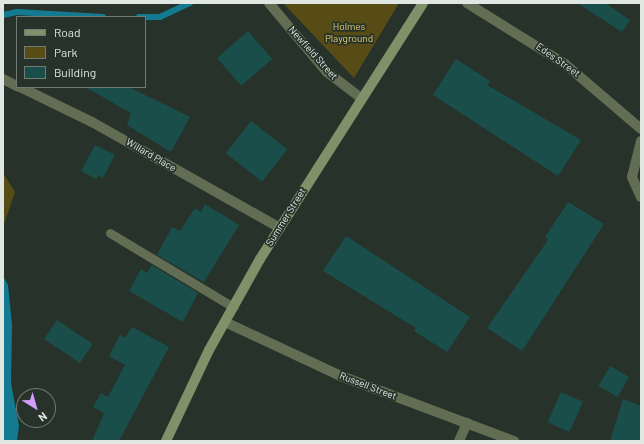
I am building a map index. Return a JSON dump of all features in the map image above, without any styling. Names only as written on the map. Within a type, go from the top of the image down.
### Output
[{"type":"main road","name":"Summer Street","points":[[166,441],[233,307],[361,98],[423,3]]},
{"type":"street","name":"Newfield Street","points":[[269,3],[327,72],[361,98]]},
{"type":"street","name":"Edes Street","points":[[467,3],[565,64],[641,129]]},
{"type":"street","points":[[3,79],[16,86]]},
{"type":"street","name":"Willard Place","points":[[22,88],[92,122],[280,228]]},
{"type":"street","points":[[641,140],[632,176],[641,197]]},
{"type":"street","name":"Russell Street","points":[[225,322],[341,376],[514,441]]},
{"type":"street","points":[[459,441],[467,424]]},
{"type":"lane","points":[[110,233],[233,307]]},
{"type":"green space","name":"Holmes Playground","points":[[283,3],[399,3],[354,78]]},
{"type":"green space","points":[[3,173],[15,192],[3,227]]},
{"type":"water","points":[[3,276],[8,285],[12,325],[11,383],[16,410],[16,428],[19,428],[17,441],[3,441]]},
{"type":"building","points":[[577,3],[605,3],[630,20],[622,32]]},
{"type":"building","points":[[248,31],[272,59],[241,86],[217,58]]},
{"type":"building","points":[[456,59],[490,81],[487,85],[581,140],[558,176],[433,95]]},
{"type":"building","points":[[87,88],[131,88],[190,117],[171,152],[127,125],[131,113]]},
{"type":"building","points":[[251,121],[287,149],[262,182],[226,153]]},
{"type":"building","points":[[95,145],[115,155],[103,178],[98,175],[96,179],[81,171]]},
{"type":"building","points":[[568,202],[604,224],[522,351],[487,328],[548,240],[545,237]]},
{"type":"building","points":[[205,204],[239,225],[204,282],[157,255],[172,227],[180,231],[195,208],[201,212]]},
{"type":"building","points":[[346,236],[470,317],[447,352],[414,331],[416,328],[323,271]]},
{"type":"building","points":[[152,265],[198,293],[183,322],[129,291],[141,269],[147,273]]},
{"type":"building","points":[[57,320],[93,344],[80,363],[44,339]]},
{"type":"building","points":[[132,327],[169,347],[119,441],[92,441],[104,413],[93,407],[101,393],[108,397],[125,365],[109,356],[120,335],[125,338]]},
{"type":"building","points":[[610,366],[629,377],[618,397],[598,386]]},
{"type":"building","points":[[561,392],[583,402],[570,432],[548,422]]},
{"type":"building","points":[[623,399],[641,406],[641,441],[610,441]]},
{"type":"waterway","points":[[146,17],[160,17],[190,3]]},
{"type":"waterway","points":[[3,15],[17,12],[86,16]]}]
